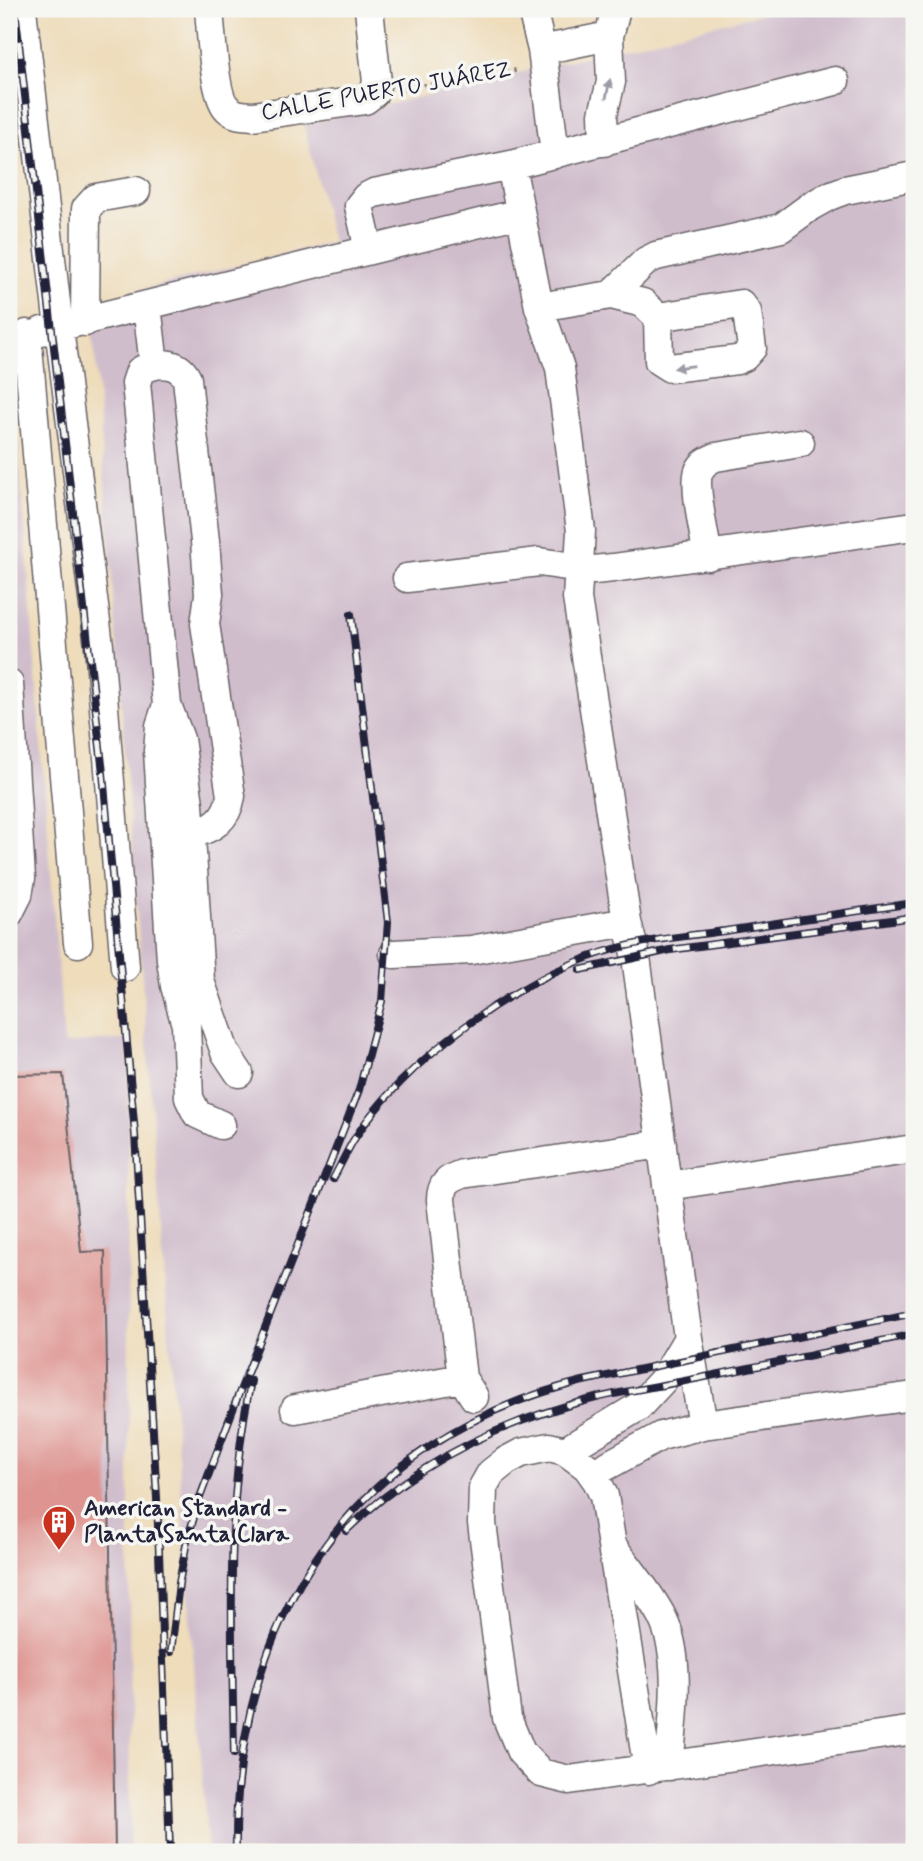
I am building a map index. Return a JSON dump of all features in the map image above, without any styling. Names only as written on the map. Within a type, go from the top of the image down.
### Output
[{"type":"street","points":[[22,9],[72,325],[125,967]]},
{"type":"street","name":"CALLE PUERTO JUÁREZ","points":[[209,9],[219,94],[229,111],[237,115],[254,116],[365,100],[374,93]]},
{"type":"street","points":[[369,9],[377,82],[374,93]]},
{"type":"street","points":[[532,9],[543,58],[555,154]]},
{"type":"street","points":[[604,142],[603,114],[611,82],[609,36],[616,9]]},
{"type":"street","points":[[543,58],[609,36]]},
{"type":"street","points":[[369,250],[359,206],[366,197],[374,193],[511,165],[835,81]]},
{"type":"street","points":[[511,165],[539,307],[560,368],[581,531],[578,598],[627,922],[636,957],[688,1338],[704,1424]]},
{"type":"street","points":[[611,295],[646,261],[656,256],[782,228],[829,196],[845,190],[914,176]]},
{"type":"street","points":[[72,325],[86,209],[96,198],[136,191]]},
{"type":"street","points":[[78,943],[18,336],[72,325],[520,213]]},
{"type":"street","points":[[539,307],[611,295],[643,303],[658,317]]},
{"type":"street","points":[[147,306],[154,365]]},
{"type":"street","points":[[192,834],[207,830],[223,819],[231,796],[205,624],[208,594],[205,541],[187,379],[181,370],[173,365],[154,365],[140,371],[136,383],[167,705],[183,757],[192,834],[199,975],[186,1026],[189,1098],[197,1114],[221,1125]]},
{"type":"street","points":[[708,556],[697,483],[701,467],[706,461],[716,457],[800,443]]},
{"type":"street","points":[[407,578],[539,562],[594,570],[914,526]]},
{"type":"street","points":[[162,635],[205,624]]},
{"type":"street","points":[[9,684],[21,878],[18,895],[9,914]]},
{"type":"street","points":[[167,705],[160,726],[158,751],[171,960],[175,986],[192,997],[239,1073]]},
{"type":"street","points":[[394,954],[471,950],[627,922]]},
{"type":"street","points":[[295,1409],[468,1387],[441,1200],[441,1189],[451,1178],[462,1174],[662,1144]]},
{"type":"street","points":[[667,1186],[914,1149]]},
{"type":"street","points":[[565,1451],[638,1407],[663,1380],[688,1338]]},
{"type":"street","points":[[592,1474],[662,1436],[704,1424],[914,1396]]},
{"type":"street","points":[[658,1768],[611,1545],[604,1496],[587,1467],[565,1451],[550,1447],[521,1453],[491,1473],[483,1487],[482,1524],[507,1718],[521,1752],[541,1773],[569,1780],[658,1768],[914,1730]]},
{"type":"street","points":[[611,1545],[662,1616],[668,1634],[672,1654],[674,1709],[658,1768]]},
{"type":"path","name":"CALLE PUERTO JUÁREZ","points":[[374,93],[543,58]]},
{"type":"shaded area","points":[[781,9],[914,9],[914,1852],[208,1852],[95,354],[87,303],[332,242],[304,125]]},
{"type":"shaded area","name":"American Standard - Planta Santa Clara","points":[[9,362],[12,362],[64,1044],[128,1039],[130,1852],[9,1852]]},
{"type":"building","name":"American Standard - Planta Santa Clara","points":[[63,1074],[81,1252],[105,1251],[115,1852],[9,1852],[9,1075]]},
{"type":"railway","points":[[15,9],[103,773],[135,1134],[157,1498],[170,1852]]},
{"type":"railway","points":[[171,1652],[179,1583],[199,1500],[359,1090],[382,1001],[388,922],[351,614]]},
{"type":"railway","points":[[333,1179],[353,1141],[374,1112],[400,1082],[431,1054],[499,1003],[570,965],[604,952],[649,941],[914,903]]},
{"type":"railway","points":[[580,970],[670,950],[914,917]]},
{"type":"railway","points":[[236,1852],[241,1767],[256,1688],[284,1615],[322,1550],[371,1493],[431,1445],[502,1408],[583,1381],[914,1313]]},
{"type":"railway","points":[[346,1531],[401,1485],[431,1465],[494,1432],[527,1419],[596,1398],[914,1334]]},
{"type":"railway","points":[[234,1754],[234,1520],[237,1474],[251,1381]]},
{"type":"place","name":"American Standard - Planta Santa Clara","points":[[59,1552]]}]
